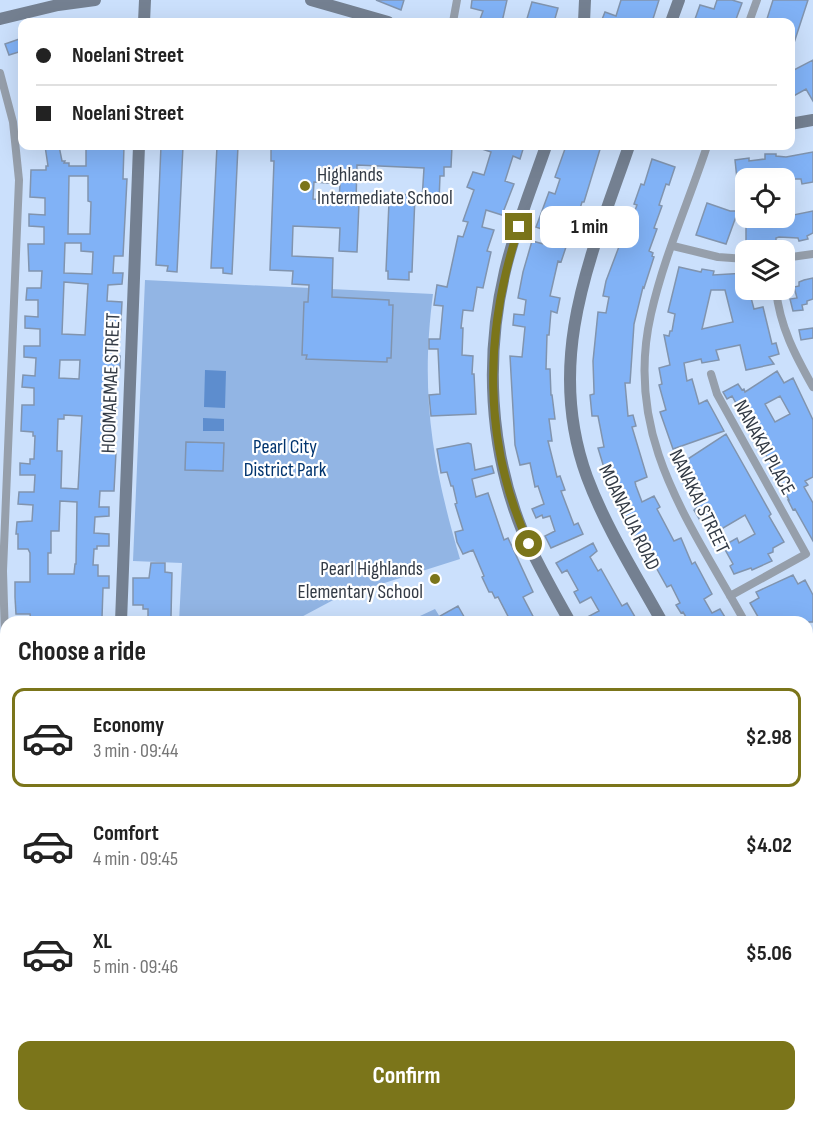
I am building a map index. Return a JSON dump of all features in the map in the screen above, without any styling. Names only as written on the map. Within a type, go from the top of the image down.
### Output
[{"type":"street","points":[[0,19],[58,5],[95,0]]},
{"type":"street","points":[[144,18],[145,0]]},
{"type":"street","points":[[311,0],[374,18]]},
{"type":"street","points":[[454,18],[457,0]]},
{"type":"street","points":[[584,18],[585,0]]},
{"type":"street","points":[[672,18],[679,0]]},
{"type":"street","points":[[750,18],[757,0]]},
{"type":"street","points":[[0,73],[13,122],[19,180],[2,523],[4,616]]},
{"type":"street","points":[[795,123],[813,120]]},
{"type":"street","name":"HOOMAEMAE STREET","points":[[121,616],[139,150]]},
{"type":"street","points":[[545,150],[513,242],[501,289],[494,341],[493,390],[499,446],[514,505],[535,558],[567,616]]},
{"type":"street","name":"MOANALUA ROAD","points":[[628,150],[592,251],[579,297],[571,348],[571,394],[577,437],[588,478],[604,516],[659,616]]},
{"type":"street","name":"NANAKAI STREET","points":[[706,150],[654,302],[647,331],[644,368],[647,410],[655,448],[665,475],[742,616]]},
{"type":"street","points":[[673,246],[710,255],[735,258]]},
{"type":"street","points":[[795,256],[813,254]]},
{"type":"street","points":[[777,300],[785,334],[812,381]]},
{"type":"street","name":"NANAKAI PLACE","points":[[711,374],[717,394],[806,554],[730,596]]},
{"type":"green space","name":"Pearl City District Park","points":[[145,280],[433,294],[428,364],[431,428],[442,491],[460,559],[337,598],[303,616],[179,616],[182,563],[133,561]]},
{"type":"green space","points":[[435,609],[439,616],[420,616]]},
{"type":"shaded area","points":[[205,370],[226,371],[225,408],[204,407]]},
{"type":"shaded area","points":[[203,418],[224,419],[224,431],[203,431]]},
{"type":"building","points":[[376,0],[404,0],[401,10]]},
{"type":"building","points":[[472,0],[507,0],[503,18],[480,18],[483,11],[471,8]]},
{"type":"building","points":[[621,0],[659,0],[653,18],[603,18],[605,12],[616,16]]},
{"type":"building","points":[[717,0],[742,3],[736,18],[695,18],[700,5],[714,9]]},
{"type":"building","points":[[773,0],[808,0],[795,40],[795,18],[767,18]]},
{"type":"building","points":[[532,2],[558,8],[555,18],[527,18]]},
{"type":"building","points":[[18,39],[18,52],[9,55],[5,44]]},
{"type":"building","points":[[813,60],[813,101],[806,89],[795,95],[795,69]]},
{"type":"building","points":[[46,150],[60,150],[62,161],[69,163],[69,166],[86,166],[86,150],[124,150],[123,179],[127,179],[123,256],[114,256],[113,273],[123,273],[122,284],[108,285],[107,301],[122,302],[120,339],[114,339],[113,356],[120,356],[120,368],[113,367],[112,406],[116,406],[113,452],[116,452],[114,491],[100,491],[99,507],[109,507],[109,516],[95,517],[94,533],[109,534],[109,546],[97,546],[97,549],[94,549],[93,565],[98,565],[98,576],[109,576],[109,588],[103,588],[102,616],[16,614],[15,582],[30,582],[30,553],[28,549],[18,549],[17,522],[32,521],[33,505],[18,504],[19,492],[34,492],[35,475],[20,475],[20,463],[30,464],[30,459],[34,459],[35,436],[33,432],[21,431],[22,405],[34,405],[34,388],[22,387],[23,375],[35,376],[36,358],[24,357],[24,346],[40,346],[40,329],[25,328],[25,316],[38,317],[38,300],[26,300],[27,288],[41,288],[42,271],[29,271],[28,244],[44,244],[44,227],[29,226],[29,214],[45,215],[45,198],[30,197],[31,170],[46,170],[48,166]],"holes":[[[69,176],[88,176],[88,201],[91,202],[90,234],[68,234]],[[65,243],[81,243],[81,251],[93,252],[92,274],[64,273]],[[64,282],[88,284],[85,335],[62,334]],[[60,360],[80,360],[79,379],[59,378]],[[64,415],[82,416],[78,489],[61,488],[62,451],[57,451],[58,419],[64,419]],[[60,501],[77,502],[74,574],[48,574],[51,531],[59,531]]]},
{"type":"building","points":[[161,150],[183,150],[177,272],[167,271],[168,266],[156,265]]},
{"type":"building","points":[[217,150],[238,150],[232,274],[223,273],[223,268],[211,268]]},
{"type":"building","points":[[271,150],[452,150],[451,167],[444,167],[444,176],[440,176],[439,201],[422,200],[424,168],[357,165],[356,201],[359,203],[357,252],[339,251],[340,228],[293,226],[292,256],[333,258],[332,297],[389,300],[389,305],[393,305],[391,358],[387,358],[387,362],[306,359],[307,355],[302,355],[304,302],[308,302],[309,285],[292,284],[293,271],[270,270],[274,161],[271,161]],"holes":[[[314,182],[340,184],[339,200],[313,199]]]},
{"type":"building","points":[[485,150],[523,150],[520,159],[513,156],[505,181],[514,184],[502,215],[486,210],[482,227],[494,230],[487,251],[491,252],[483,288],[477,287],[473,311],[463,310],[462,355],[473,356],[472,374],[474,374],[476,414],[431,416],[429,395],[440,394],[438,349],[429,349],[429,339],[440,339],[443,306],[434,305],[437,285],[447,287],[458,236],[463,237],[468,222],[463,221],[474,190],[467,187],[473,172],[484,175],[491,152]]},
{"type":"building","points":[[565,150],[600,150],[584,202],[579,212],[575,210],[569,228],[572,229],[561,262],[558,261],[550,296],[560,298],[557,313],[551,311],[549,335],[547,335],[546,369],[550,369],[555,419],[549,419],[552,441],[548,441],[557,477],[560,476],[565,490],[561,491],[574,525],[578,523],[583,534],[551,548],[545,536],[555,531],[550,516],[543,518],[542,515],[536,518],[532,509],[544,504],[538,486],[535,487],[530,463],[520,465],[515,445],[510,356],[522,357],[525,327],[513,325],[514,314],[524,315],[526,300],[518,298],[532,241],[555,247],[558,235],[536,227],[549,192],[555,194],[560,179],[555,177]]},
{"type":"building","points":[[813,152],[813,182],[802,184],[801,179],[795,179],[795,168],[736,168],[735,160],[765,159],[765,154],[786,157]]},
{"type":"building","points":[[652,159],[675,167],[659,205],[662,206],[654,228],[657,229],[649,251],[654,257],[643,287],[634,324],[630,383],[625,383],[628,416],[633,415],[636,426],[632,427],[647,477],[635,482],[642,502],[654,496],[660,507],[657,509],[674,541],[681,538],[692,564],[695,562],[712,594],[704,599],[712,613],[720,609],[724,616],[685,616],[683,612],[681,613],[676,605],[680,603],[671,585],[667,587],[644,546],[641,547],[630,527],[608,471],[605,471],[598,448],[604,447],[598,416],[592,416],[590,395],[594,394],[593,361],[598,312],[606,313],[609,297],[603,296],[606,281],[637,205],[634,204],[641,184],[644,185]]},
{"type":"building","points":[[391,194],[415,195],[412,272],[409,272],[409,280],[388,279],[388,271],[386,271]]},
{"type":"building","points":[[707,203],[735,211],[735,219],[726,244],[696,235]]},
{"type":"building","points":[[813,211],[813,233],[807,236],[808,239],[799,241],[798,238],[779,237],[776,240],[746,240],[746,228],[795,228],[795,215]]},
{"type":"building","points":[[679,267],[701,272],[702,269],[714,271],[713,275],[735,274],[735,300],[752,300],[754,309],[763,307],[772,344],[776,343],[779,354],[769,357],[774,364],[746,370],[740,345],[716,350],[719,360],[702,363],[701,359],[684,363],[687,381],[692,379],[699,404],[707,400],[724,431],[673,449],[660,412],[666,410],[659,385],[662,384],[659,368],[670,365],[664,335],[669,336],[672,331],[675,314],[668,312]],"holes":[[[711,290],[725,290],[733,322],[702,329]]]},
{"type":"building","points":[[813,278],[813,299],[802,305],[803,310],[793,311],[790,300],[797,298],[795,287],[804,280]]},
{"type":"building","points":[[813,328],[813,338],[801,340],[799,330]]},
{"type":"building","points":[[777,371],[784,383],[793,378],[813,420],[813,477],[805,481],[808,485],[804,487],[813,503],[813,541],[795,509],[793,510],[762,447],[759,449],[754,441],[752,431],[759,428],[750,412],[743,416],[732,396],[727,399],[723,392],[738,384],[745,392]],"holes":[[[780,396],[790,414],[775,422],[765,404]]]},
{"type":"building","points":[[726,434],[784,542],[768,554],[772,561],[752,570],[751,568],[734,574],[730,566],[733,564],[723,546],[737,538],[739,543],[755,534],[745,515],[713,534],[705,520],[701,522],[694,510],[697,507],[695,504],[701,500],[693,485],[689,487],[677,466]]},
{"type":"building","points":[[186,442],[224,443],[223,471],[185,470]]},
{"type":"building","points":[[468,443],[471,444],[475,470],[492,466],[494,473],[472,479],[476,497],[488,493],[504,540],[508,538],[533,592],[523,597],[533,616],[508,616],[498,597],[495,598],[492,592],[489,592],[473,550],[463,554],[455,532],[463,530],[455,504],[457,503],[453,486],[451,486],[447,472],[441,473],[437,449]]},
{"type":"building","points":[[593,543],[597,551],[590,557],[598,571],[601,569],[622,606],[627,603],[635,616],[589,616],[599,611],[591,597],[580,603],[574,592],[578,590],[567,570],[562,573],[556,563]]},
{"type":"building","points":[[151,563],[165,563],[165,572],[172,573],[171,616],[148,616],[148,609],[143,609],[143,605],[133,605],[133,578],[149,578]]},
{"type":"building","points":[[793,575],[798,584],[805,580],[813,595],[813,616],[758,616],[750,603],[759,598],[756,592]]},
{"type":"building","points":[[458,606],[464,616],[440,616]]},
{"type":"place","name":"Highlands Intermediate School","points":[[305,186]]},
{"type":"place","name":"Pearl Highlands Elementary School","points":[[435,579]]},
{"type":"route","points":[[519,227],[506,268],[497,309],[493,352],[493,390],[495,420],[505,476],[529,544]]}]
